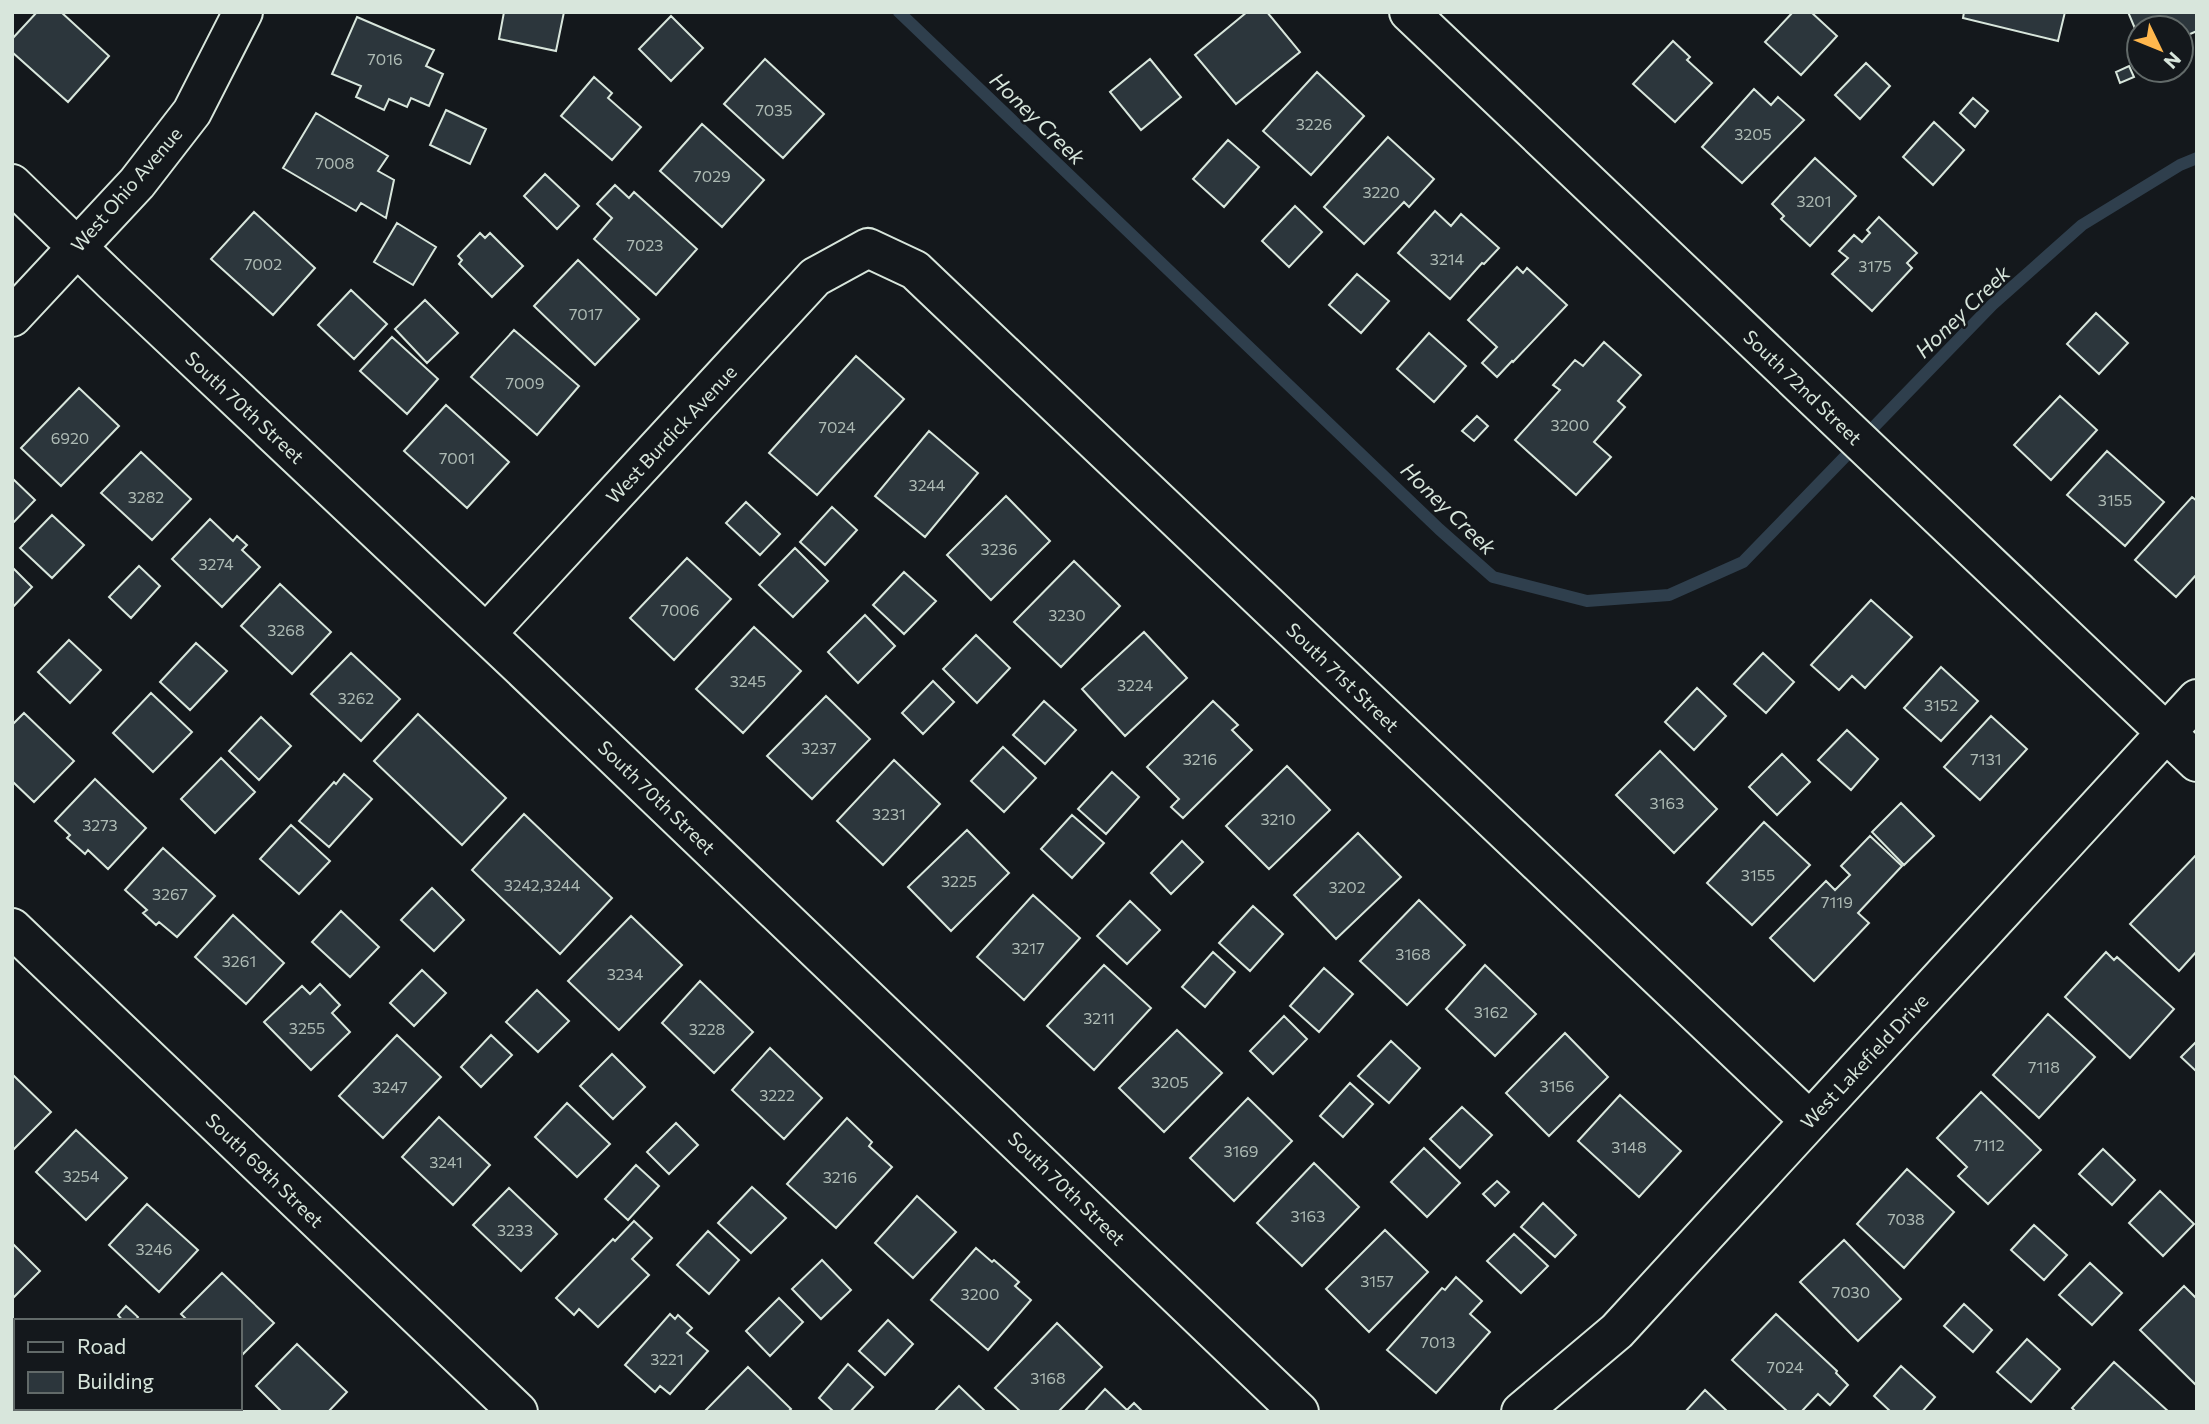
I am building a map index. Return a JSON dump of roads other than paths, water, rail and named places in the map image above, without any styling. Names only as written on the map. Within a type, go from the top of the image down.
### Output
[{"type":"street","name":"West Ohio Avenue","points":[[12,317],[136,183],[192,112],[243,12]]},
{"type":"street","name":"South 72nd Street","points":[[1409,12],[2197,762]]},
{"type":"street","name":"South 70th Street","points":[[12,184],[1299,1412]]},
{"type":"street","name":"West Burdick Avenue","points":[[486,634],[815,277],[868,248]]},
{"type":"street","name":"South 71st Street","points":[[868,248],[915,270],[1810,1120]]},
{"type":"street","name":"West Lakefield Drive","points":[[1521,1412],[1618,1331],[2197,699]]},
{"type":"street","name":"South 69th Street","points":[[12,928],[518,1412]]},
{"type":"waterway","name":"Honey Creek","points":[[899,12],[1439,529],[1493,577],[1587,601],[1669,595],[1743,562],[1992,305],[2082,225],[2180,165],[2197,158]]}]
